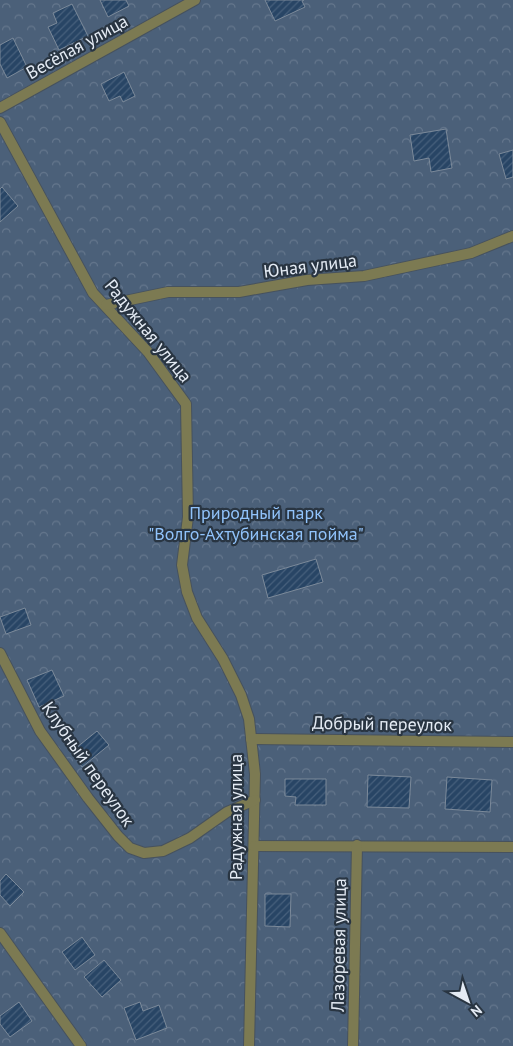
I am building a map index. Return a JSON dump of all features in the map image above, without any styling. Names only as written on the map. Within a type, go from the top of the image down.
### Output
[{"type":"street","name":"Весёлая улица","points":[[0,108],[195,0]]},
{"type":"street","name":"Радужная улица","points":[[0,122],[93,293],[148,352],[186,404],[188,517],[182,565],[187,592],[197,618],[241,694],[249,720],[255,774],[249,1046]]},
{"type":"street","name":"Юная улица","points":[[106,305],[168,292],[239,292],[306,280],[364,276],[471,253],[513,236]]},
{"type":"street","name":"Клубный переулок","points":[[0,653],[40,731],[88,798],[130,848],[144,853],[163,851],[190,838],[227,812],[255,800]]},
{"type":"street","name":"Добрый переулок","points":[[251,739],[513,742]]},
{"type":"street","name":"Лазоревая улица","points":[[353,1046],[357,845]]},
{"type":"street","points":[[254,846],[513,847]]},
{"type":"street","points":[[0,933],[81,1046]]},
{"type":"green space","name":"Природный парк \"Волго-Ахтубинская пойма\"","points":[[0,0],[513,0],[513,1046],[0,1046]]},
{"type":"building","points":[[100,0],[126,0],[129,6],[108,17]]},
{"type":"building","points":[[265,0],[304,0],[302,1],[305,7],[275,21]]},
{"type":"building","points":[[72,4],[88,36],[59,50],[48,27],[57,23],[53,13]]},
{"type":"building","points":[[13,38],[27,67],[7,78],[0,64],[0,45]]},
{"type":"building","points":[[124,72],[135,96],[123,102],[120,96],[109,101],[101,84]]},
{"type":"building","points":[[446,129],[452,168],[431,172],[429,158],[414,161],[410,135]]},
{"type":"building","points":[[513,150],[513,177],[506,179],[499,154]]},
{"type":"building","points":[[2,187],[18,206],[0,222],[0,189]]},
{"type":"building","points":[[316,559],[323,582],[268,598],[262,575]]},
{"type":"building","points":[[25,608],[31,625],[6,634],[0,617]]},
{"type":"building","points":[[52,670],[64,696],[39,707],[27,680]]},
{"type":"building","points":[[97,731],[109,745],[82,767],[71,752]]},
{"type":"building","points":[[368,775],[411,777],[409,808],[367,807]]},
{"type":"building","points":[[447,777],[492,780],[490,812],[445,809]]},
{"type":"building","points":[[285,779],[326,779],[326,805],[295,805],[296,797],[285,796]]},
{"type":"building","points":[[6,874],[24,892],[10,906],[0,895],[0,881]]},
{"type":"building","points":[[265,894],[291,894],[290,927],[265,926]]},
{"type":"building","points":[[82,937],[95,955],[75,970],[62,952]]},
{"type":"building","points":[[104,960],[121,980],[102,997],[84,977]]},
{"type":"building","points":[[19,1002],[32,1021],[10,1037],[0,1024],[0,1016]]},
{"type":"building","points":[[140,1002],[143,1011],[159,1005],[167,1028],[136,1040],[124,1008]]}]
